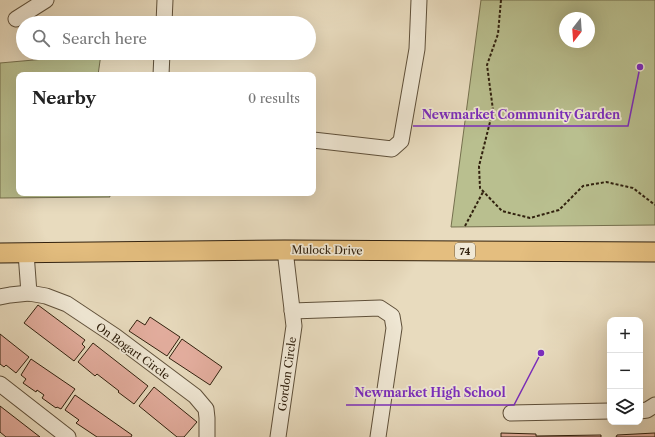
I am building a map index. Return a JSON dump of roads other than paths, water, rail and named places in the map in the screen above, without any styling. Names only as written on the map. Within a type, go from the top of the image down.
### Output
[{"type":"main road","name":"Mulock Drive","points":[[0,254],[286,250],[655,252]]},
{"type":"street","points":[[21,16],[46,0]]},
{"type":"street","points":[[164,16],[165,0]]},
{"type":"street","points":[[316,140],[392,149],[401,141],[417,49],[419,0]]},
{"type":"street","points":[[161,72],[162,60]]},
{"type":"street","name":"Gordon Circle","points":[[278,437],[294,326],[286,250]]},
{"type":"street","points":[[26,253],[28,293]]},
{"type":"street","name":"On Bogart Circle","points":[[0,297],[28,293],[46,296],[67,304],[115,336],[195,396],[206,409],[207,437]]},
{"type":"street","points":[[292,311],[380,308],[392,316],[394,328],[378,437]]},
{"type":"street","points":[[0,384],[68,437]]},
{"type":"street","points":[[643,411],[655,405]]},
{"type":"street","points":[[511,413],[607,411]]},
{"type":"place","name":"Newmarket Community Garden","points":[[640,67]]},
{"type":"place","name":"Newmarket High School","points":[[541,353]]}]
